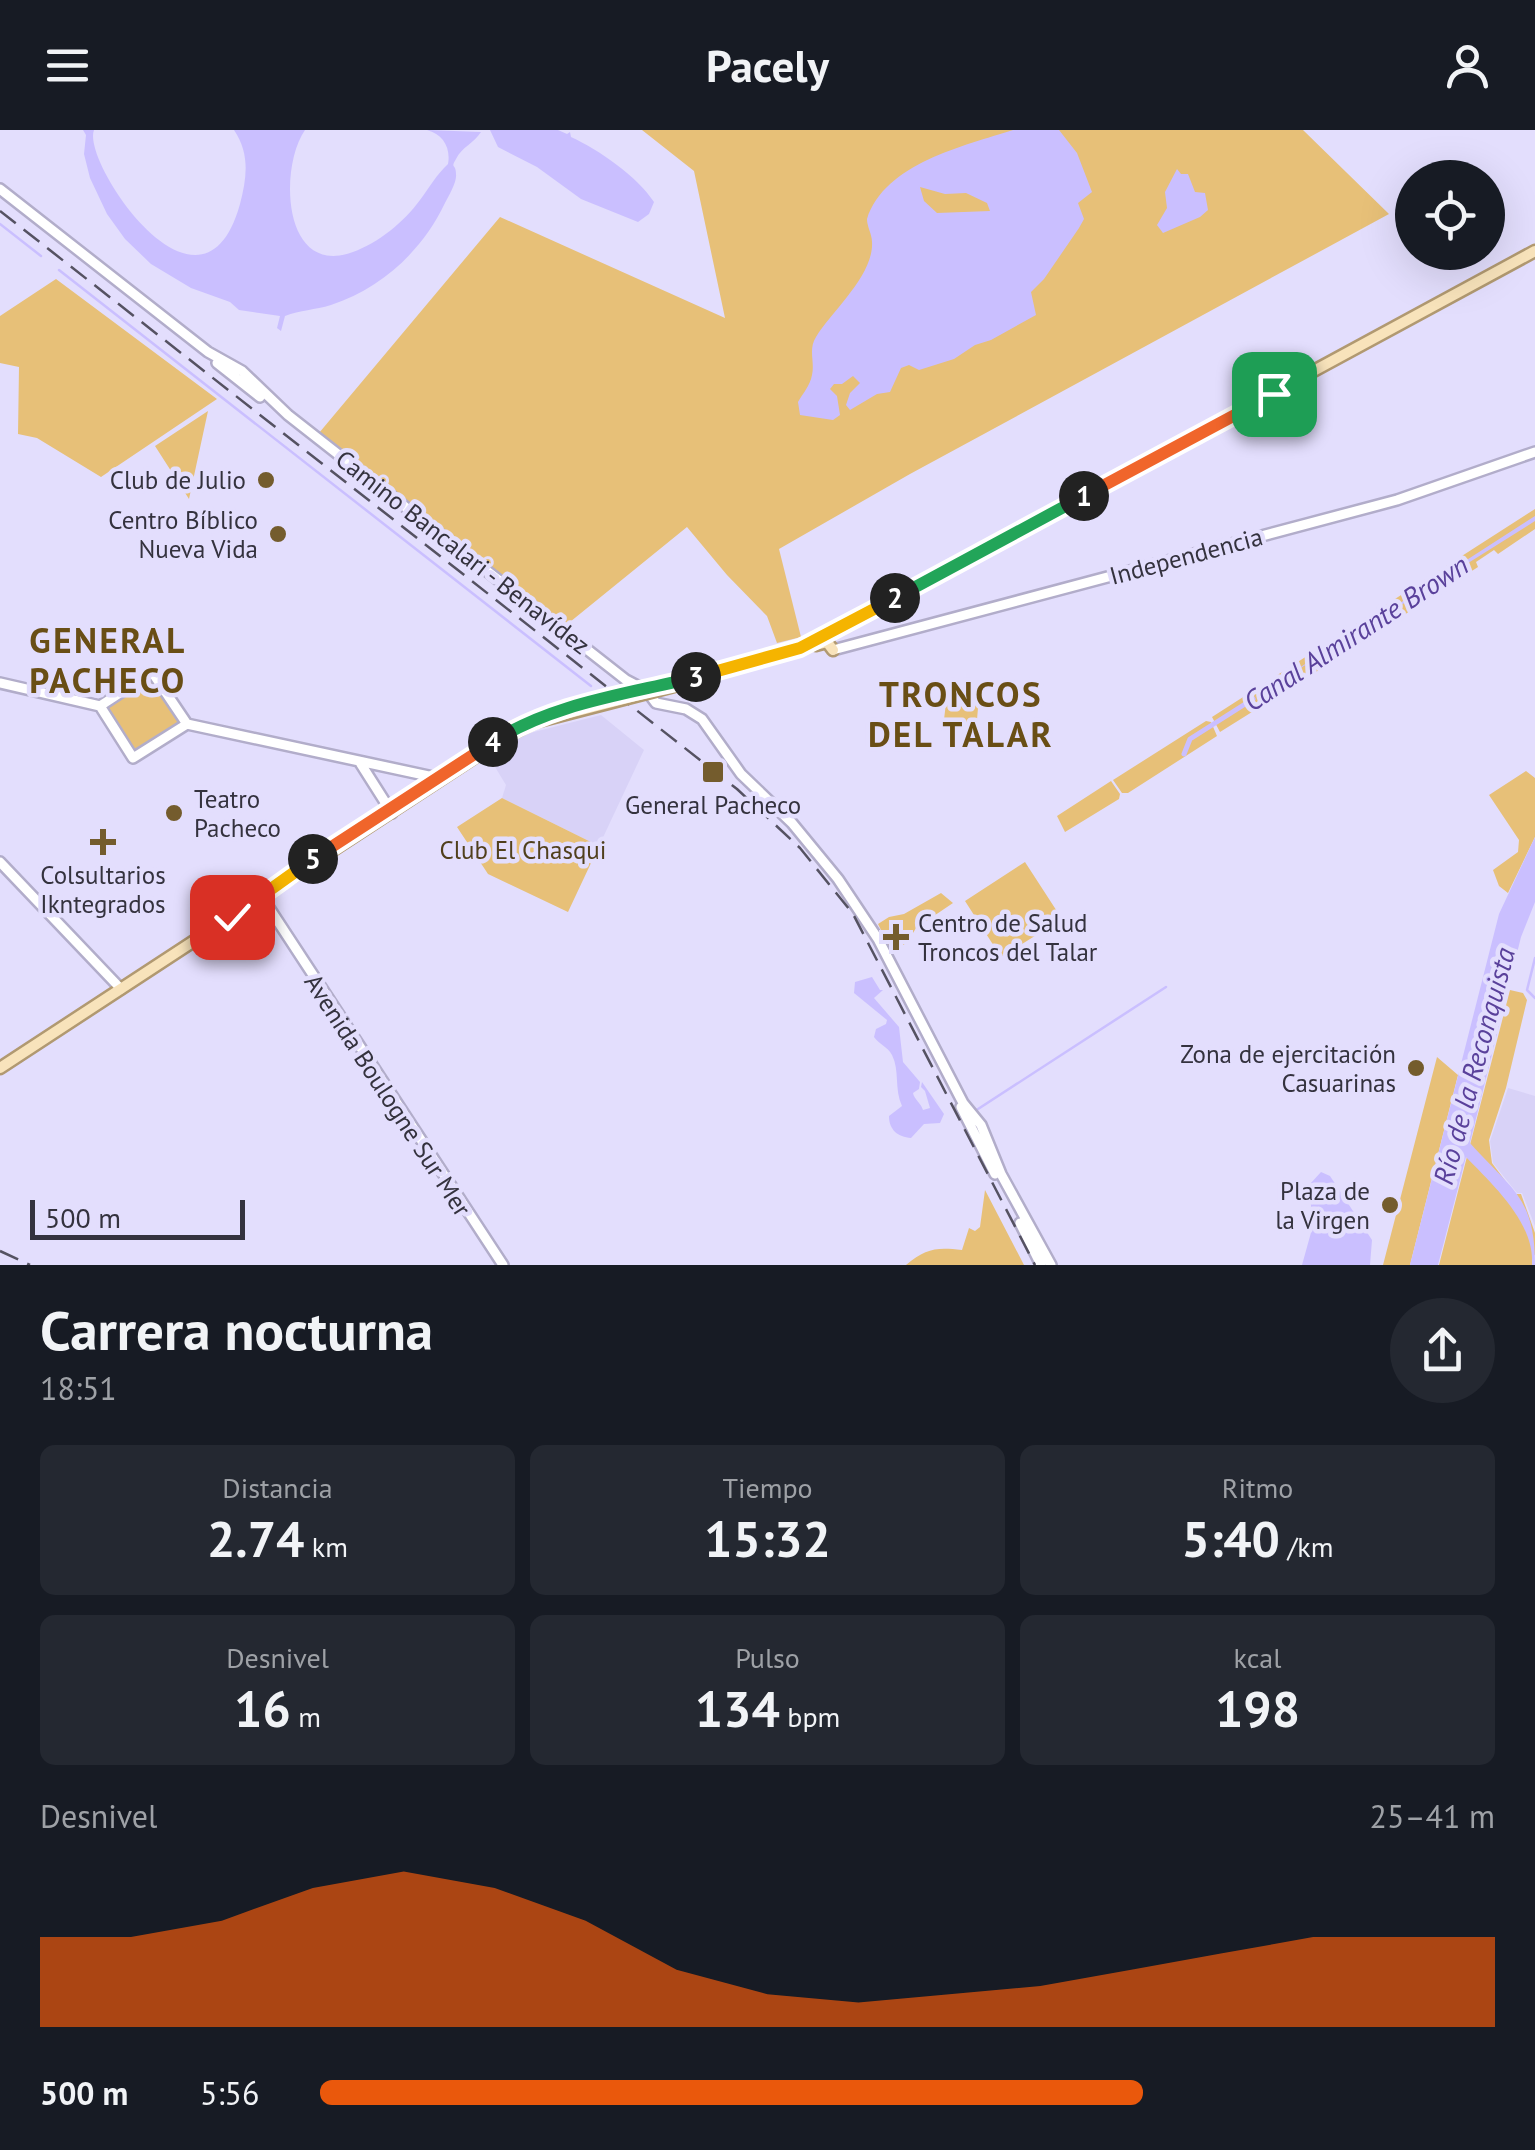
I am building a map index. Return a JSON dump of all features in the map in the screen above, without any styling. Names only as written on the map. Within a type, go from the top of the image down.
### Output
[{"type":"main road","name":"Camino Bancalari - Benavídez","points":[[0,192],[268,397],[638,691],[658,704],[682,707],[700,717],[740,774],[820,854],[878,939],[983,1139],[1041,1263]]},
{"type":"main road","points":[[391,811],[510,730],[535,720],[825,642],[1535,254]]},
{"type":"main road","points":[[710,675],[825,642],[1535,254]]},
{"type":"main road","name":"Independencia","points":[[638,691],[1380,505],[1535,452]]},
{"type":"main road","points":[[100,706],[152,672],[187,724],[438,778]]},
{"type":"main road","points":[[0,685],[100,706],[134,758],[187,724]]},
{"type":"main road","points":[[0,1066],[535,720]]},
{"type":"main road","points":[[359,762],[391,811]]},
{"type":"main road","points":[[0,865],[119,988]]},
{"type":"main road","name":"Avenida Boulogne Sur Mer","points":[[262,896],[501,1265]]},
{"type":"main road","points":[[983,1139],[1051,1265]]},
{"type":"shaded area","points":[[601,715],[644,750],[599,846],[502,798],[506,785],[489,757],[526,734]]},
{"type":"shaded area","points":[[1508,1088],[1535,1096],[1535,1226],[1522,1193],[1517,1193],[1493,1163],[1490,1141]]},
{"type":"green space","points":[[642,130],[1303,130],[1389,214],[779,549],[801,637],[777,643],[767,616],[687,527],[565,626],[319,433],[500,217],[725,318],[694,171]]},
{"type":"green space","points":[[56,279],[217,399],[101,477],[37,438],[18,434],[19,367],[0,363],[0,316]]},
{"type":"green space","points":[[208,411],[189,499],[155,446]]},
{"type":"green space","points":[[1535,509],[1535,529],[1498,554],[1494,550],[1476,562],[1478,567],[1349,647],[1342,633]]},
{"type":"green space","points":[[1340,638],[1346,649],[1343,655],[1220,732],[1212,717]]},
{"type":"green space","points":[[151,675],[183,722],[135,755],[104,705]]},
{"type":"green space","points":[[980,685],[976,731],[943,728],[948,686]]},
{"type":"green space","points":[[1206,721],[1211,722],[1217,736],[1128,793],[1122,793],[1113,780]]},
{"type":"green space","points":[[1526,771],[1535,778],[1535,837],[1508,893],[1499,886],[1493,870],[1518,852],[1519,840],[1489,795]]},
{"type":"green space","points":[[1111,781],[1119,799],[1065,832],[1057,816]]},
{"type":"green space","name":"Club El Chasqui","points":[[502,798],[599,846],[568,912],[488,874],[457,827]]},
{"type":"green space","points":[[1025,862],[1062,919],[1001,957],[965,901]]},
{"type":"green space","points":[[941,893],[953,903],[916,928],[907,943],[891,950],[878,924]]},
{"type":"green space","points":[[1510,990],[1523,993],[1527,1000],[1489,1140],[1492,1163],[1515,1194],[1521,1194],[1535,1233],[1535,1255],[1532,1265],[1439,1265]]},
{"type":"green space","points":[[1437,1057],[1458,1075],[1410,1265],[1383,1265]]},
{"type":"green space","points":[[985,1190],[1024,1265],[906,1265],[932,1250],[962,1250],[969,1228],[975,1231],[980,1227]]},
{"type":"water","points":[[83,130],[94,130],[95,148],[106,174],[124,204],[148,230],[174,249],[199,255],[222,241],[240,204],[246,166],[234,130],[305,130],[292,168],[293,215],[300,235],[312,249],[329,256],[353,252],[372,243],[414,208],[448,164],[445,142],[427,130],[481,132],[454,162],[455,181],[436,220],[399,266],[350,298],[285,316],[281,331],[277,328],[280,316],[239,310],[230,302],[191,288],[151,264],[125,239],[107,214],[90,178]]},
{"type":"water","points":[[490,130],[570,132],[571,137],[605,156],[638,183],[654,202],[649,214],[638,222],[581,199],[537,167],[498,147]]},
{"type":"water","points":[[1013,130],[1059,130],[1077,153],[1092,192],[1078,203],[1084,219],[1079,228],[1031,292],[1036,315],[954,359],[919,370],[909,365],[901,368],[890,392],[877,394],[850,410],[846,405],[850,393],[860,383],[853,376],[842,384],[834,384],[830,389],[837,396],[840,415],[833,420],[800,415],[798,402],[812,375],[814,342],[859,280],[871,254],[867,219],[876,200],[908,170],[928,159]],"holes":[[[920,187],[945,194],[966,193],[987,203],[990,211],[937,213],[924,201]]]},
{"type":"water","points":[[1177,169],[1188,174],[1195,192],[1205,193],[1208,210],[1163,233],[1157,225],[1167,208],[1165,192]]},
{"type":"water","points":[[1535,516],[1535,521],[1248,701]]},
{"type":"water","name":"Río de la Reconquista","points":[[1535,837],[1535,902],[1521,937],[1470,1143],[1509,1184],[1526,1209],[1535,1265],[1520,1220],[1500,1192],[1466,1157],[1438,1265],[1410,1265],[1499,914]]},
{"type":"water","points":[[872,977],[883,990],[874,998],[899,1027],[903,1062],[920,1082],[913,1093],[915,1097],[923,1110],[930,1108],[922,1082],[944,1114],[940,1123],[924,1124],[911,1138],[895,1132],[889,1121],[889,1116],[902,1106],[896,1067],[890,1052],[874,1037],[876,1029],[887,1020],[854,993],[855,982]]},
{"type":"water","points":[[1321,1172],[1330,1176],[1372,1240],[1370,1265],[1302,1265],[1312,1229],[1310,1184]]},
{"type":"waterway","points":[[0,224],[41,256]]},
{"type":"waterway","points":[[59,270],[591,686]]},
{"type":"waterway","points":[[1384,625],[1389,613]]},
{"type":"waterway","name":"Canal Almirante Brown","points":[[1184,754],[1190,739],[1253,699]]},
{"type":"waterway","points":[[1535,958],[1527,990],[1535,998]]},
{"type":"waterway","points":[[975,1111],[1166,987]]},
{"type":"railway","points":[[0,211],[737,789],[800,848],[853,914],[1035,1265]]},
{"type":"railway","points":[[0,1251],[30,1265]]},
{"type":"place","name":"Club de Julio","points":[[266,480]]},
{"type":"place","name":"Centro Bíblico Nueva Vida","points":[[278,534]]},
{"type":"place","name":"General Pacheco","points":[[713,772]]},
{"type":"place","name":"Teatro Pacheco","points":[[174,813]]},
{"type":"place","name":"Colsultarios Ikntegrados","points":[[103,842]]},
{"type":"place","name":"Centro de Salud Troncos del Talar","points":[[896,937]]},
{"type":"place","name":"Zona de ejercitación Casuarinas","points":[[1416,1068]]},
{"type":"place","name":"Plaza de la Virgen","points":[[1390,1205]]},
{"type":"district","name":"GENERAL PACHECO","points":[[108,661]]},
{"type":"district","name":"TRONCOS DEL TALAR","points":[[961,715]]},
{"type":"route","points":[[232,917],[260,899],[260,894],[521,724],[800,648],[1274,394]]}]
